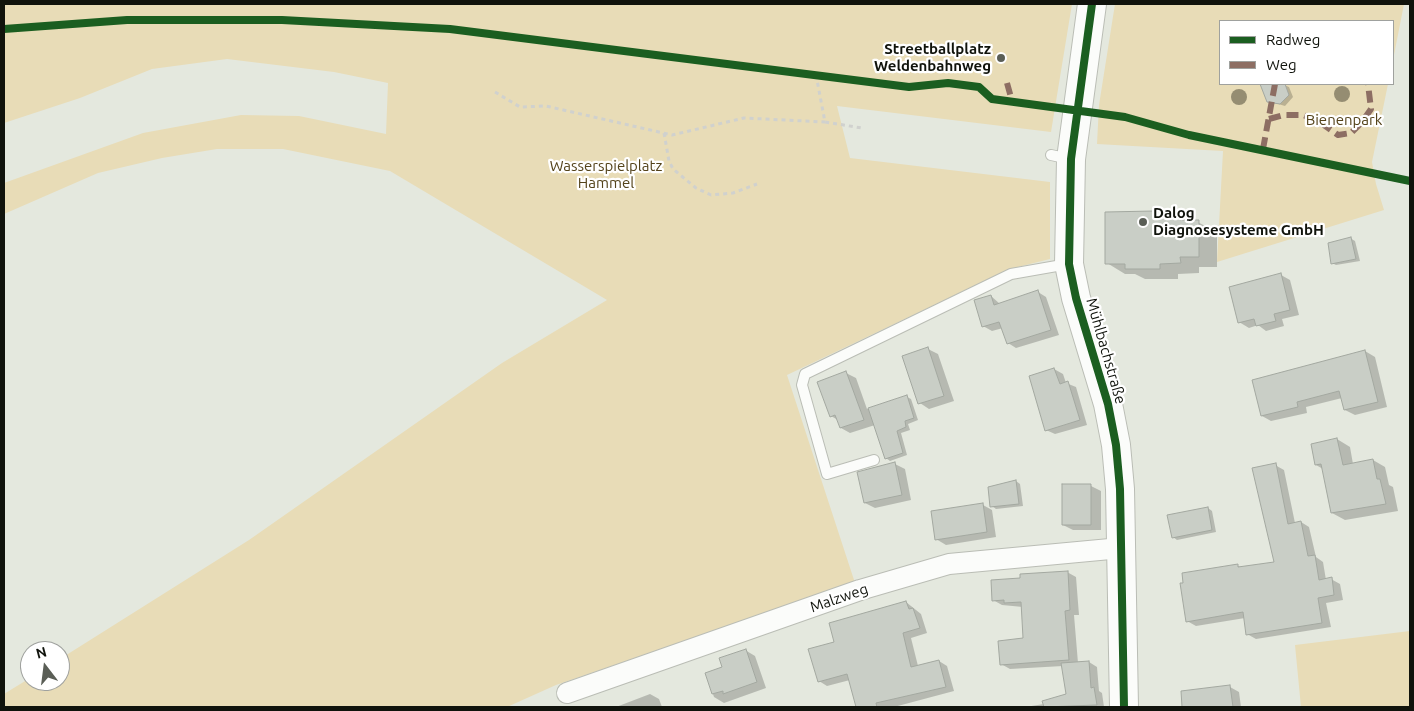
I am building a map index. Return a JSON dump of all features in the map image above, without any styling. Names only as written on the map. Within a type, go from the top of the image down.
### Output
[{"type":"street","name":"Mühlbachstraße","points":[[1092,4],[1061,157],[1069,264],[1076,298],[1100,372],[1113,428],[1120,489],[1124,707]]},
{"type":"street","name":"Malzweg","points":[[567,693],[860,590],[949,564],[1121,548]]},
{"type":"lane","points":[[874,460],[827,474],[802,385],[805,374],[1011,274],[1069,264]]},
{"type":"path","points":[[816,75],[824,122]]},
{"type":"path","points":[[495,92],[520,107],[546,106],[672,136],[744,118],[824,122],[862,128]]},
{"type":"path","points":[[664,134],[669,161],[673,169],[696,188],[711,195],[733,193],[756,184]]},
{"type":"green space","name":"Wasserspielplatz Hammel","points":[[4,4],[1072,4],[1051,132],[837,106],[850,158],[1050,182],[1050,259],[1010,269],[787,375],[855,583],[556,685],[507,707],[4,707],[4,694],[20,684],[20,691],[70,691],[70,653],[249,540],[502,363],[607,300],[390,171],[283,149],[217,149],[162,158],[98,173],[4,214],[4,183],[143,133],[241,115],[299,116],[386,134],[388,83],[334,72],[227,59],[152,69],[80,98],[4,123]]},
{"type":"green space","name":"Bienenpark","points":[[1115,4],[1404,4],[1394,55],[1394,20],[1219,20],[1219,85],[1388,85],[1372,162],[1384,210],[1217,262],[1223,151],[1097,144],[1099,105]]},
{"type":"green space","points":[[1410,631],[1410,707],[1301,707],[1295,645]]},
{"type":"building","points":[[1260,85],[1285,85],[1289,95],[1280,104],[1267,102]]},
{"type":"building","points":[[1105,212],[1180,212],[1180,220],[1199,220],[1199,257],[1180,257],[1181,263],[1160,264],[1160,269],[1125,269],[1125,264],[1105,264]]},
{"type":"building","points":[[1351,237],[1356,259],[1331,264],[1328,243]]},
{"type":"building","points":[[1281,273],[1290,310],[1274,314],[1276,321],[1256,326],[1254,319],[1238,323],[1229,287]]},
{"type":"building","points":[[1038,290],[1051,330],[1007,344],[999,322],[982,327],[974,300],[991,295],[994,305]]},
{"type":"building","points":[[928,347],[944,396],[918,404],[902,356]]},
{"type":"building","points":[[1365,350],[1378,402],[1344,410],[1339,391],[1297,402],[1298,407],[1261,416],[1252,380]]},
{"type":"building","points":[[1054,368],[1060,384],[1068,381],[1080,420],[1045,431],[1029,376]]},
{"type":"building","points":[[846,371],[864,420],[840,428],[835,415],[830,417],[817,382]]},
{"type":"building","points":[[907,395],[914,418],[905,421],[906,427],[897,431],[903,453],[885,459],[868,408]]},
{"type":"building","points":[[1337,438],[1343,465],[1373,459],[1377,479],[1380,479],[1386,504],[1331,513],[1321,464],[1315,465],[1311,444]]},
{"type":"building","points":[[895,462],[902,495],[864,503],[857,472]]},
{"type":"building","points":[[1276,463],[1288,524],[1301,521],[1308,556],[1315,555],[1319,580],[1332,577],[1334,595],[1318,598],[1322,623],[1246,635],[1243,612],[1186,622],[1180,583],[1183,583],[1182,573],[1238,564],[1238,567],[1274,562],[1252,468]]},
{"type":"building","points":[[1016,480],[1019,504],[990,507],[988,487]]},
{"type":"building","points":[[1062,484],[1091,484],[1091,525],[1062,525]]},
{"type":"building","points":[[983,503],[987,532],[935,540],[931,511]]},
{"type":"building","points":[[1208,507],[1212,530],[1172,538],[1167,515]]},
{"type":"building","points":[[1068,571],[1070,610],[1065,611],[1069,660],[1000,665],[998,641],[1023,638],[1021,602],[1004,603],[1004,600],[992,601],[991,580],[1020,578],[1020,574]]},
{"type":"building","points":[[906,601],[909,609],[913,608],[920,628],[903,633],[911,667],[939,660],[946,687],[876,703],[877,707],[856,707],[847,674],[818,682],[808,649],[834,642],[829,623]]},
{"type":"building","points":[[746,649],[757,682],[723,694],[723,691],[712,694],[705,673],[722,667],[719,658]]},
{"type":"building","points":[[1089,661],[1091,688],[1094,687],[1097,705],[1044,707],[1042,701],[1066,694],[1061,663]]},
{"type":"building","points":[[1230,685],[1233,707],[1182,707],[1181,691]]},
{"type":"marked path","points":[[1007,83],[1012,101]]},
{"type":"marked path","points":[[1263,149],[1275,85]]},
{"type":"marked path","points":[[1269,119],[1284,115],[1303,115],[1318,121],[1338,135],[1351,133],[1371,109],[1368,85]]},
{"type":"cycle path","points":[[1092,4],[1071,159],[1069,264],[1076,298],[1108,404],[1116,445],[1120,489],[1124,707]]},
{"type":"cycle path","points":[[4,29],[127,20],[282,20],[450,29],[909,87],[948,83],[979,87],[992,99],[1125,117],[1189,135],[1410,181]]},
{"type":"place","name":"Streetballplatz Weldenbahnweg","points":[[1001,58]]},
{"type":"place","name":"Dalog Diagnosesysteme GmbH","points":[[1143,222]]}]
